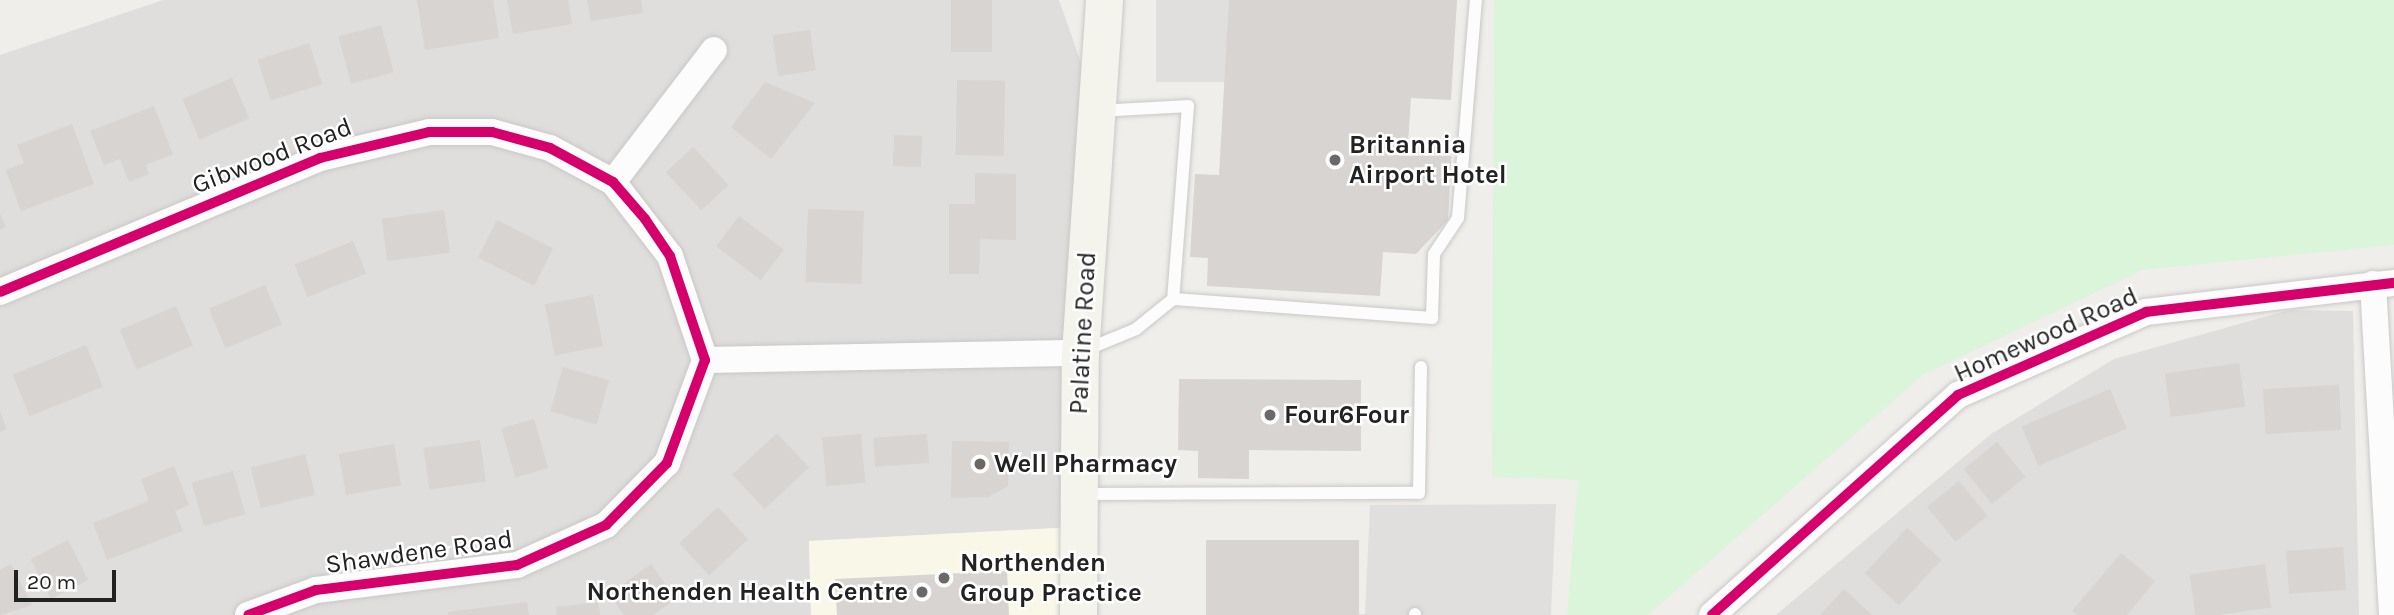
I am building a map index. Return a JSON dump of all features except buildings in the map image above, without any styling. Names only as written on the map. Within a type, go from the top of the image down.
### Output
[{"type":"main road","points":[[1092,0],[1098,51]]},
{"type":"main road","points":[[1098,51],[1104,0]]},
{"type":"main road","name":"Palatine Road","points":[[1078,615],[1080,353],[1098,111],[1098,51]]},
{"type":"street","points":[[612,182],[714,50]]},
{"type":"street","name":"Gibwood Road","points":[[0,292],[320,158],[429,132],[492,132],[550,148],[612,182],[670,256],[705,360]]},
{"type":"street","points":[[2384,284],[2392,615]]},
{"type":"street","name":"Homewood Road","points":[[1712,615],[1958,395],[2146,312],[2384,284]]},
{"type":"street","points":[[705,360],[1080,353]]},
{"type":"street","name":"Shawdene Road","points":[[248,615],[316,590],[517,565],[606,525],[667,463],[705,360]]},
{"type":"lane","points":[[1080,353],[1136,330],[1173,299],[1432,318],[1434,254],[1458,218],[1476,0]]},
{"type":"lane","points":[[1098,111],[1188,106],[1173,299]]},
{"type":"lane","points":[[1077,494],[1419,493],[1421,367]]},
{"type":"shaded area","points":[[163,0],[1059,0],[1098,111],[1076,527],[809,541],[811,615],[0,615],[0,55]]},
{"type":"shaded area","points":[[1156,0],[1229,0],[1229,82],[1156,82]]},
{"type":"shaded area","points":[[2289,310],[2353,311],[2359,615],[1776,615],[1991,434],[2114,359]]},
{"type":"shaded area","points":[[1556,504],[1551,615],[1282,615],[1365,614],[1370,505]]},
{"type":"shaded area","name":"Northenden Group Practice","points":[[1076,527],[1078,615],[811,615],[809,541]]},
{"type":"green space","points":[[1494,0],[2394,0],[2394,245],[2143,270],[1923,375],[1648,615],[1567,615],[1578,480],[1492,477]]},
{"type":"cycle path","points":[[0,292],[320,158],[429,132],[492,132],[550,148],[613,182],[645,219],[670,256],[705,360],[667,463],[606,525],[517,565],[316,590],[248,615]]},
{"type":"cycle path","points":[[1712,615],[1958,395],[2146,312],[2394,283]]},
{"type":"place","name":"Britannia Airport Hotel","points":[[1335,160]]},
{"type":"place","name":"Four6Four","points":[[1270,415]]},
{"type":"place","name":"Well Pharmacy","points":[[980,464]]},
{"type":"place","name":"Northenden Group Practice","points":[[944,578]]},
{"type":"place","name":"Northenden Health Centre","points":[[922,592]]}]
